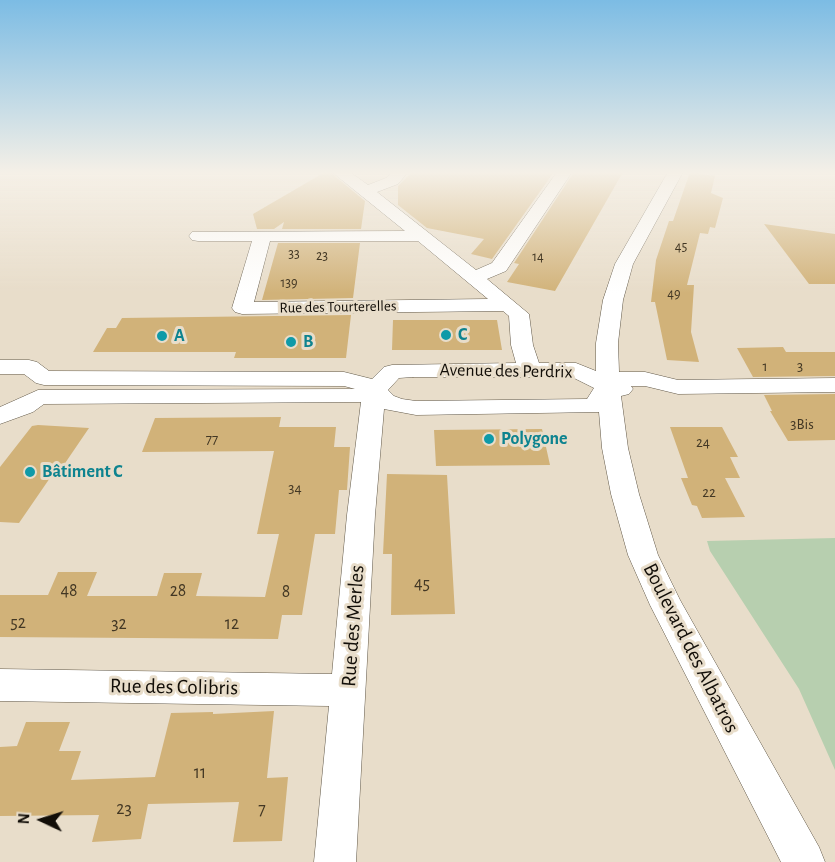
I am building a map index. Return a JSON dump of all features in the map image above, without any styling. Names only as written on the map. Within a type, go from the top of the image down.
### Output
[{"type":"street","points":[[392,212],[519,314],[522,345],[530,371]]},
{"type":"street","points":[[475,277],[499,267],[537,212]]},
{"type":"street","name":"Boulevard des Albatros","points":[[655,212],[624,264],[613,300],[608,335],[608,386],[615,448],[625,494],[644,555],[666,605],[804,862]]},
{"type":"street","points":[[198,236],[422,236]]},
{"type":"street","name":"Rue des Tourterelles","points":[[263,236],[242,308],[509,304]]},
{"type":"street","name":"Avenue des Perdrix","points":[[0,367],[28,367],[44,378],[344,379],[359,381],[375,390],[385,401],[398,406],[500,408],[594,406],[608,386],[576,370],[413,370],[392,372],[375,390],[357,396],[38,398],[24,407],[0,416]]},
{"type":"street","points":[[608,386],[650,395],[678,387],[835,386]]},
{"type":"street","name":"Rue des Merles","points":[[335,862],[361,515],[375,390]]},
{"type":"street","name":"Rue des Colibris","points":[[0,685],[348,690]]},
{"type":"green space","points":[[835,538],[835,770],[799,689],[710,551],[707,541]]},
{"type":"building","points":[[363,212],[361,229],[282,229],[284,222],[274,229],[257,229],[253,214]]},
{"type":"building","points":[[407,212],[525,212],[492,259],[471,254],[484,239],[427,228]]},
{"type":"building","points":[[547,212],[600,212],[555,291],[507,282],[519,264],[514,263]]},
{"type":"building","points":[[676,212],[719,212],[715,228],[710,227],[708,234],[700,233],[687,285],[694,285],[691,332],[699,362],[667,360],[655,302],[651,302],[656,260],[669,221],[673,221]]},
{"type":"building","points":[[764,224],[835,234],[835,284],[809,284]]},
{"type":"building","points":[[278,243],[360,243],[353,298],[262,300]]},
{"type":"building","points":[[351,315],[346,358],[234,358],[236,352],[93,352],[107,328],[116,328],[122,318]]},
{"type":"building","name":"C","points":[[393,320],[497,320],[502,350],[392,350]]},
{"type":"building","points":[[783,347],[786,352],[835,352],[835,376],[753,377],[737,348]]},
{"type":"building","points":[[835,394],[835,440],[788,441],[770,411],[772,411],[764,395]]},
{"type":"building","points":[[281,417],[279,427],[336,427],[334,447],[350,447],[347,490],[339,490],[335,534],[315,534],[302,615],[282,615],[278,639],[0,637],[0,595],[48,595],[58,572],[97,572],[87,596],[157,596],[164,573],[202,573],[196,596],[265,597],[279,534],[257,534],[274,451],[142,452],[155,418]]},
{"type":"building","name":"Bâtiment C","points":[[32,426],[89,428],[57,475],[52,475],[19,523],[0,522],[0,467]]},
{"type":"building","points":[[670,427],[722,427],[738,457],[730,457],[740,478],[725,478],[745,517],[702,518],[697,506],[692,505],[681,478],[688,478]]},
{"type":"building","name":"Polygone","points":[[542,429],[550,465],[436,466],[434,430]]},
{"type":"building","points":[[387,474],[447,475],[455,614],[391,615],[392,554],[383,554]]},
{"type":"building","points":[[274,711],[267,778],[288,777],[282,841],[233,842],[239,802],[148,804],[141,839],[92,842],[99,815],[0,816],[0,747],[17,746],[26,722],[70,722],[59,751],[81,751],[71,780],[155,777],[171,713],[213,712],[213,714]]},
{"type":"place","name":"C","points":[[446,335]]},
{"type":"place","name":"A","points":[[162,336]]},
{"type":"place","name":"B","points":[[291,342]]},
{"type":"place","name":"Polygone","points":[[489,439]]},
{"type":"place","name":"Bâtiment C","points":[[30,472]]}]
